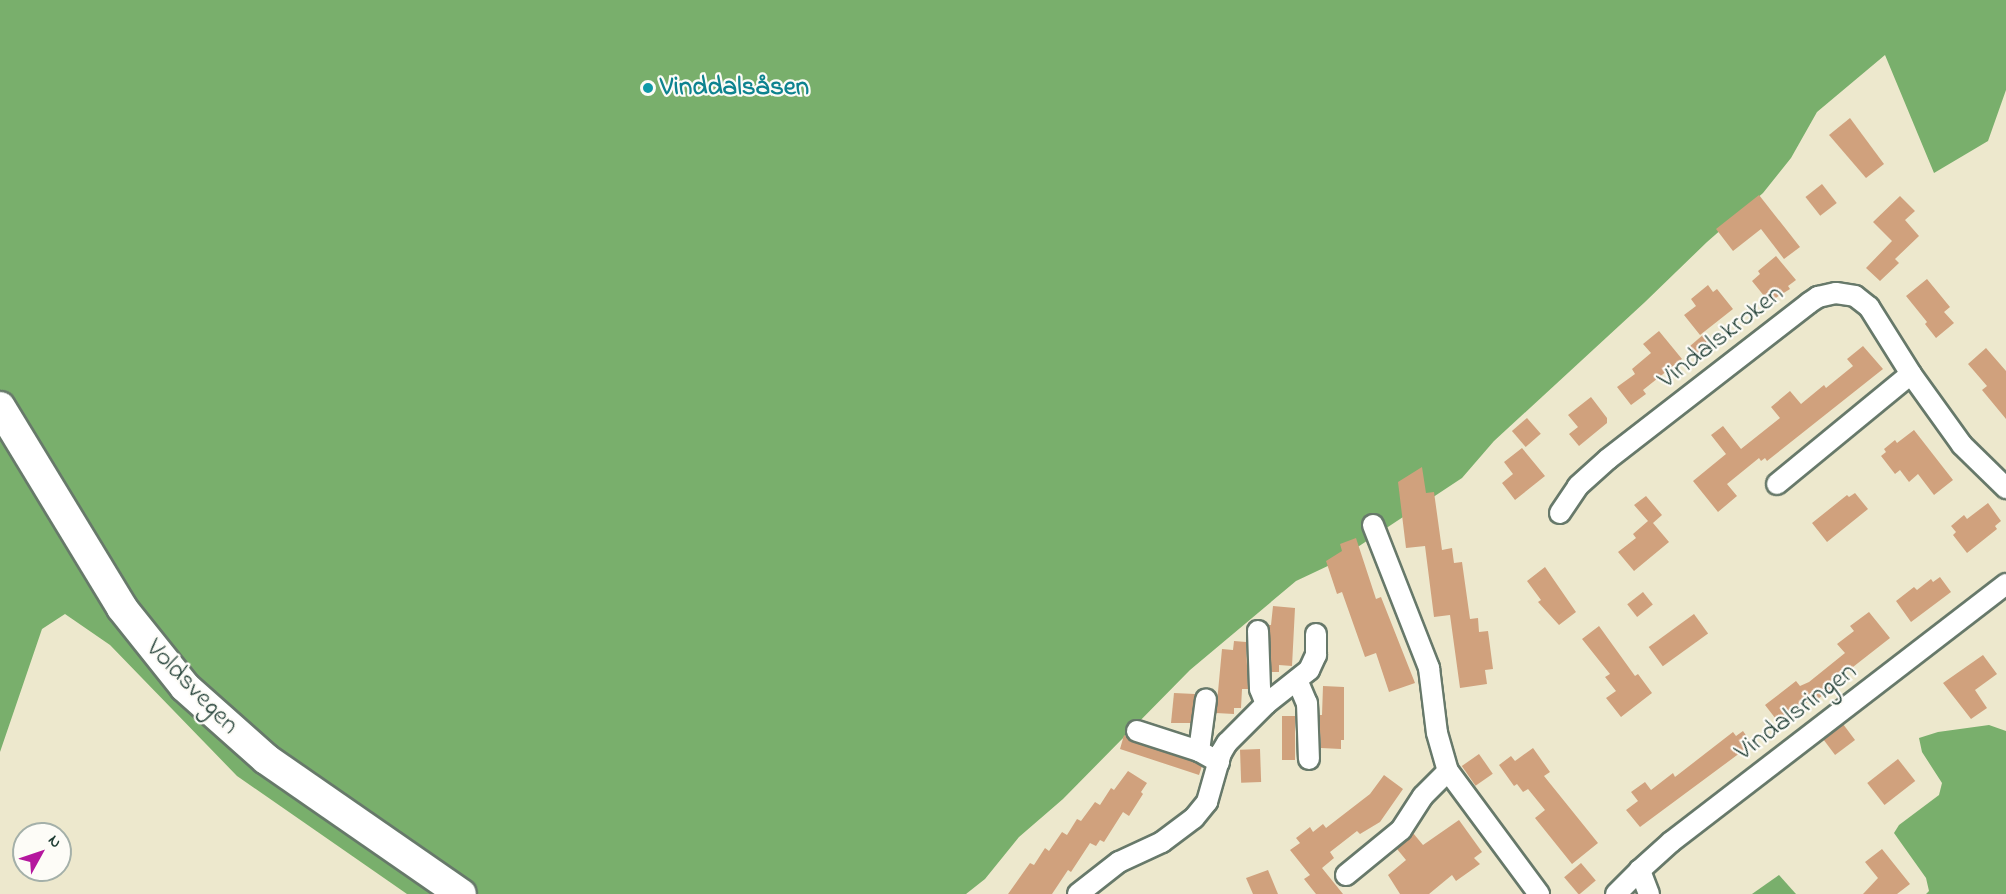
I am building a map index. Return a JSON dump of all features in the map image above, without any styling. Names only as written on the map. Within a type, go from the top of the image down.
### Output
[{"type":"highway","name":"Voldsvegen","points":[[0,407],[122,608],[184,687],[266,759],[461,894]]},
{"type":"street","name":"Vindalskroken","points":[[1560,513],[1578,486],[1600,466],[1818,297],[1847,293],[1863,301],[1885,330],[1911,374],[1962,445],[2006,488]]},
{"type":"street","points":[[1777,484],[1911,374]]},
{"type":"street","points":[[1373,525],[1424,651],[1432,687],[1437,733],[1448,771],[1539,894]]},
{"type":"street","name":"Vindalsringen","points":[[1616,894],[1671,842],[2006,584]]},
{"type":"street","points":[[1258,631],[1260,689],[1266,704]]},
{"type":"street","points":[[1078,894],[1119,862],[1162,842],[1187,824],[1207,802],[1219,762],[1235,732],[1297,680],[1314,662],[1316,634]]},
{"type":"street","points":[[1297,680],[1307,703],[1309,759]]},
{"type":"street","points":[[1199,751],[1206,699]]},
{"type":"street","points":[[1137,731],[1199,751],[1219,762]]},
{"type":"street","points":[[1346,875],[1401,830],[1423,796],[1448,771]]},
{"type":"street","points":[[1640,870],[1649,894]]},
{"type":"green space","points":[[0,0],[2006,0],[2006,90],[1988,141],[1934,173],[1885,55],[1817,112],[1791,158],[1763,193],[1707,242],[1494,441],[1462,478],[1332,564],[1296,581],[1190,670],[1063,799],[1019,837],[985,879],[966,894],[407,894],[237,776],[110,645],[65,614],[42,629],[0,752]]},
{"type":"green space","points":[[1989,725],[2006,731],[2006,894],[1926,894],[1929,891],[1926,878],[1894,833],[1899,825],[1939,795],[1942,783],[1922,752],[1919,738],[1938,732]]},
{"type":"green space","points":[[1779,875],[1796,894],[1752,894]]},
{"type":"building","points":[[1850,118],[1884,164],[1866,178],[1829,135]]},
{"type":"building","points":[[1822,184],[1837,203],[1820,216],[1805,197]]},
{"type":"building","points":[[1759,195],[1800,247],[1784,259],[1761,229],[1733,251],[1716,229]]},
{"type":"building","points":[[1900,196],[1915,211],[1905,220],[1919,236],[1895,259],[1899,263],[1880,281],[1866,268],[1892,241],[1873,222]]},
{"type":"building","points":[[1776,256],[1796,280],[1788,286],[1790,289],[1769,302],[1752,281],[1760,274],[1758,271]]},
{"type":"building","points":[[1927,279],[1950,307],[1944,312],[1954,323],[1936,338],[1925,324],[1927,322],[1906,296]]},
{"type":"building","points":[[1708,285],[1713,292],[1717,289],[1733,309],[1700,335],[1684,315],[1696,306],[1691,299]]},
{"type":"building","points":[[1659,331],[1682,359],[1643,390],[1646,394],[1631,405],[1617,387],[1635,374],[1632,369],[1651,353],[1643,344]]},
{"type":"building","points":[[1704,334],[1716,348],[1701,361],[1689,347]]},
{"type":"building","points":[[1863,346],[1883,369],[1767,461],[1765,458],[1761,461],[1759,458],[1727,484],[1737,496],[1718,512],[1693,481],[1726,454],[1711,435],[1723,426],[1741,449],[1780,418],[1771,407],[1790,391],[1801,404],[1824,385],[1826,388],[1853,366],[1847,359]]},
{"type":"building","points":[[1986,348],[2006,371],[2006,419],[1982,390],[1987,386],[1968,364]]},
{"type":"building","points":[[1591,397],[1607,418],[1607,423],[1579,446],[1569,434],[1578,427],[1568,415]]},
{"type":"building","points":[[1527,418],[1541,434],[1526,447],[1512,431]]},
{"type":"building","points":[[1914,430],[1953,480],[1934,495],[1918,474],[1909,482],[1900,470],[1895,474],[1881,456],[1886,452],[1884,449],[1895,440],[1897,443]]},
{"type":"building","points":[[1522,448],[1545,476],[1515,500],[1502,483],[1513,474],[1504,462]]},
{"type":"building","points":[[1422,467],[1426,493],[1434,492],[1442,550],[1452,548],[1454,563],[1462,562],[1470,619],[1478,618],[1479,632],[1488,631],[1493,669],[1485,670],[1487,684],[1460,688],[1450,615],[1434,617],[1425,546],[1406,548],[1398,482]]},
{"type":"building","points":[[1855,493],[1868,509],[1827,542],[1812,523],[1847,495],[1849,497]]},
{"type":"building","points":[[1646,496],[1662,515],[1653,523],[1669,542],[1634,571],[1618,552],[1636,538],[1633,534],[1648,521],[1634,505]]},
{"type":"building","points":[[1988,503],[2001,521],[1995,526],[1997,529],[1967,553],[1953,535],[1956,532],[1951,526],[1964,515],[1967,519]]},
{"type":"building","points":[[1356,538],[1376,599],[1381,597],[1415,683],[1389,692],[1376,653],[1365,657],[1342,592],[1337,594],[1326,561],[1342,551],[1340,544]]},
{"type":"building","points":[[1545,567],[1576,612],[1559,625],[1538,602],[1541,600],[1527,581]]},
{"type":"building","points":[[1940,577],[1951,592],[1911,622],[1896,601],[1914,587],[1917,590],[1931,579],[1933,582]]},
{"type":"building","points":[[1643,592],[1653,605],[1637,617],[1627,604]]},
{"type":"building","points":[[1273,606],[1295,608],[1292,666],[1279,665],[1279,672],[1271,672],[1268,625],[1271,625]]},
{"type":"building","points":[[1869,612],[1890,638],[1844,674],[1846,677],[1834,687],[1811,704],[1809,701],[1779,723],[1765,705],[1796,681],[1800,686],[1809,682],[1845,653],[1837,644],[1854,631],[1850,626]]},
{"type":"building","points":[[1694,614],[1708,633],[1663,666],[1649,647]]},
{"type":"building","points":[[1599,626],[1635,676],[1638,674],[1652,693],[1621,717],[1606,698],[1616,691],[1605,677],[1610,674],[1582,639]]},
{"type":"building","points":[[1234,641],[1246,642],[1248,689],[1242,689],[1241,708],[1234,708],[1234,714],[1216,713],[1222,649],[1233,650]]},
{"type":"building","points":[[1983,655],[1997,674],[1975,690],[1987,708],[1971,719],[1943,683]]},
{"type":"building","points":[[1323,686],[1344,687],[1344,740],[1341,740],[1341,749],[1321,748],[1319,715],[1322,715]]},
{"type":"building","points":[[1174,693],[1195,694],[1191,723],[1171,723]]},
{"type":"building","points":[[1282,716],[1295,716],[1295,760],[1282,760]]},
{"type":"building","points":[[1843,724],[1855,740],[1835,755],[1823,739]]},
{"type":"building","points":[[1743,731],[1752,744],[1640,827],[1626,810],[1638,801],[1631,792],[1645,782],[1651,790],[1673,773],[1675,777],[1733,732],[1736,736]]},
{"type":"building","points":[[1124,735],[1133,742],[1202,766],[1199,775],[1120,749]]},
{"type":"building","points":[[1533,748],[1550,772],[1544,776],[1598,843],[1572,864],[1535,818],[1545,810],[1528,789],[1523,792],[1517,784],[1514,786],[1499,765],[1511,756],[1515,761]]},
{"type":"building","points":[[1260,749],[1261,782],[1241,783],[1240,750]]},
{"type":"building","points":[[1479,754],[1493,774],[1476,786],[1462,766]]},
{"type":"building","points":[[1898,759],[1915,781],[1885,805],[1867,783]]},
{"type":"building","points":[[1128,771],[1147,783],[1129,816],[1123,812],[1104,842],[1100,840],[1096,846],[1090,843],[1071,872],[1068,870],[1052,894],[1008,894],[1030,863],[1034,865],[1045,848],[1049,851],[1062,832],[1067,835],[1077,819],[1081,821],[1095,802],[1100,805],[1111,788],[1114,790]]},
{"type":"building","points":[[1384,775],[1403,789],[1380,822],[1360,834],[1357,831],[1330,852],[1334,858],[1322,868],[1343,894],[1316,894],[1304,879],[1310,875],[1290,850],[1300,843],[1296,838],[1310,827],[1313,832],[1323,824],[1326,828],[1370,794]]},
{"type":"building","points":[[1459,820],[1482,852],[1474,858],[1480,864],[1456,881],[1452,875],[1429,894],[1400,894],[1388,875],[1406,860],[1397,849],[1413,833],[1423,845]]},
{"type":"building","points":[[1882,849],[1910,884],[1897,894],[1863,894],[1878,878],[1865,862]]},
{"type":"building","points":[[1581,863],[1596,881],[1578,894],[1564,877]]},
{"type":"building","points":[[1268,870],[1278,894],[1253,894],[1246,878]]},
{"type":"place","name":"Vinddalsåsen","points":[[648,88]]}]
